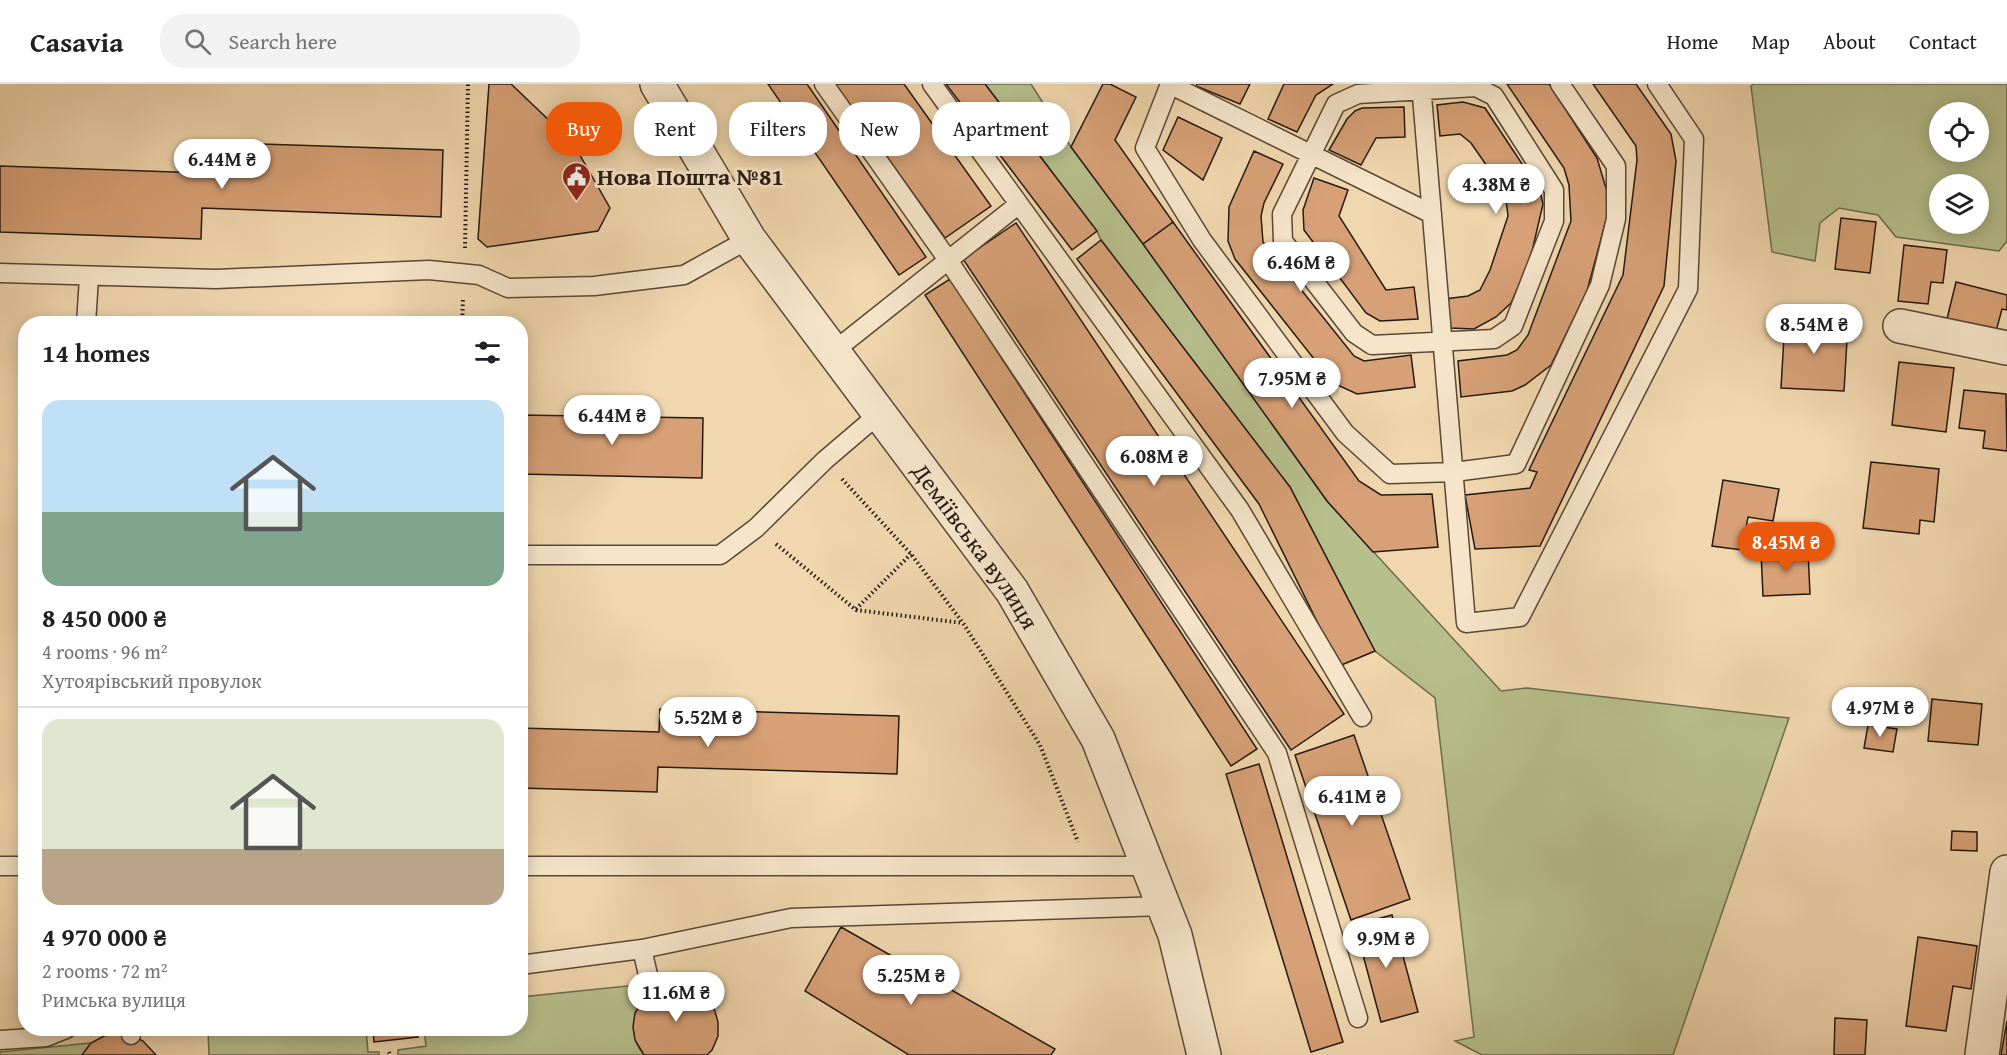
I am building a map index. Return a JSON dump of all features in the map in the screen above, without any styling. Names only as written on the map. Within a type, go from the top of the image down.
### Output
[{"type":"street","name":"Деміївська вулиця","points":[[657,84],[748,239],[1012,591],[1098,739],[1175,935],[1204,1055]]},
{"type":"street","points":[[1900,326],[2007,348]]},
{"type":"street","points":[[1983,1055],[2007,872]]},
{"type":"lane","points":[[824,84],[948,261],[1277,753],[1358,1018]]},
{"type":"lane","points":[[932,84],[1240,510],[1362,717]]},
{"type":"lane","points":[[1432,214],[1169,84],[1145,148],[1209,249],[1338,424],[1352,440],[1390,474],[1454,472],[1516,464],[1600,285],[1616,219],[1616,166],[1560,84]]},
{"type":"lane","points":[[1421,88],[1466,623],[1520,616],[1688,289],[1694,139],[1657,84]]},
{"type":"lane","points":[[1476,87],[1494,96],[1554,190],[1554,221],[1513,326],[1494,339],[1443,342],[1372,345],[1354,333],[1283,241],[1282,214],[1310,154],[1336,104],[1358,94],[1421,88],[1476,87]]},
{"type":"lane","points":[[834,351],[1019,204]]},
{"type":"lane","points":[[0,273],[232,279],[429,270],[479,275],[508,288],[594,286],[684,275],[748,239]]},
{"type":"lane","points":[[87,316],[89,277]]},
{"type":"lane","points":[[528,555],[720,555],[756,528],[825,460],[879,414]]},
{"type":"lane","points":[[0,866],[18,866]]},
{"type":"lane","points":[[528,866],[1147,866]]},
{"type":"lane","points":[[528,964],[642,949],[791,918],[1164,906]]},
{"type":"lane","points":[[642,949],[652,992]]},
{"type":"lane","points":[[0,1040],[48,1036]]},
{"type":"path","points":[[462,316],[468,84]]},
{"type":"path","points":[[825,460],[910,554],[963,623],[1040,745],[1087,865]]},
{"type":"path","points":[[756,528],[856,610],[963,623]]},
{"type":"path","points":[[856,610],[910,554]]},
{"type":"green space","points":[[985,84],[1031,84],[1042,102],[999,102]]},
{"type":"green space","points":[[1754,84],[2007,84],[2007,241],[1999,251],[1896,237],[1878,215],[1839,208],[1820,223],[1815,261],[1772,252],[1751,86]]},
{"type":"green space","points":[[1070,145],[1327,501],[1501,691],[1527,688],[1789,718],[1673,1055],[1482,1055],[1455,1041],[1474,1037],[1435,698],[1375,651],[1290,487],[1101,240],[1097,231],[1040,156],[1070,156]]},
{"type":"green space","points":[[637,985],[642,1001],[636,1015],[634,1029],[636,1042],[644,1055],[398,1055],[398,1050],[426,1046],[425,1036],[528,1036],[528,996]]},
{"type":"green space","points":[[208,1036],[367,1036],[368,1052],[379,1052],[379,1055],[209,1055]]},
{"type":"green space","points":[[91,1043],[82,1055],[0,1055],[0,1052]]},
{"type":"building","points":[[489,84],[511,84],[546,117],[546,156],[580,156],[610,208],[598,231],[487,247],[478,239]]},
{"type":"building","points":[[768,84],[807,84],[819,102],[780,102]]},
{"type":"building","points":[[835,84],[904,84],[917,102],[848,102]]},
{"type":"building","points":[[946,84],[985,84],[999,102],[960,102]]},
{"type":"building","points":[[1103,84],[1110,84],[1136,97],[1115,140],[1173,222],[1143,244],[1071,147]]},
{"type":"building","points":[[1197,84],[1250,84],[1240,104],[1196,86]]},
{"type":"building","points":[[1284,84],[1333,84],[1316,95],[1297,132],[1268,119]]},
{"type":"building","points":[[1507,84],[1549,84],[1597,158],[1608,195],[1608,213],[1587,291],[1551,365],[1525,385],[1512,391],[1461,397],[1458,361],[1507,355],[1517,350],[1528,335],[1571,221],[1569,185],[1564,168]]},
{"type":"building","points":[[1593,84],[1636,84],[1671,134],[1676,161],[1664,286],[1540,546],[1475,549],[1465,495],[1530,488],[1537,472],[1529,470],[1623,275],[1637,160],[1636,146]]},
{"type":"building","points":[[1463,102],[1485,108],[1540,191],[1543,204],[1530,260],[1511,303],[1496,317],[1474,329],[1451,328],[1445,299],[1468,296],[1480,290],[1490,270],[1508,216],[1505,192],[1471,143],[1460,134],[1440,136],[1437,105]]},
{"type":"building","points":[[920,106],[932,123],[932,156],[955,156],[991,206],[945,238],[886,156],[920,156]]},
{"type":"building","points":[[1404,107],[1405,137],[1376,138],[1361,165],[1329,150],[1347,119],[1355,111],[1362,108]]},
{"type":"building","points":[[827,113],[839,131],[839,156],[857,156],[926,257],[899,275],[817,156],[827,156]]},
{"type":"building","points":[[1178,117],[1222,138],[1203,180],[1163,150]]},
{"type":"building","points":[[204,142],[443,150],[441,217],[202,208],[201,239],[0,232],[0,166],[203,173]]},
{"type":"building","points":[[1254,151],[1283,164],[1264,203],[1261,216],[1263,242],[1354,356],[1364,361],[1411,355],[1415,387],[1357,394],[1333,383],[1235,259],[1228,241],[1229,207]]},
{"type":"building","points":[[1001,156],[1040,156],[1097,231],[1072,250]]},
{"type":"building","points":[[1314,178],[1348,190],[1339,216],[1386,290],[1414,287],[1418,319],[1380,321],[1366,313],[1304,230],[1303,210]]},
{"type":"building","points":[[1841,218],[1876,222],[1870,273],[1835,269]]},
{"type":"building","points":[[1173,222],[1359,481],[1381,495],[1432,494],[1438,547],[1373,552],[1327,501],[1143,244]]},
{"type":"building","points":[[1016,223],[1344,714],[1291,750],[963,259]]},
{"type":"building","points":[[1101,240],[1290,487],[1375,651],[1339,666],[1259,504],[1077,259]]},
{"type":"building","points":[[1904,245],[1947,250],[1943,283],[1931,282],[1928,304],[1898,301]]},
{"type":"building","points":[[950,279],[1257,749],[1231,766],[925,295]]},
{"type":"building","points":[[1956,282],[2007,295],[2007,310],[2002,309],[1995,335],[1946,323]]},
{"type":"building","points":[[1785,319],[1848,323],[1844,391],[1781,388]]},
{"type":"building","points":[[1899,362],[1954,368],[1946,432],[1892,425]]},
{"type":"building","points":[[1964,390],[2006,394],[2007,451],[1983,448],[1985,431],[1959,428]]},
{"type":"building","points":[[528,415],[703,418],[702,478],[528,474]]},
{"type":"building","points":[[1871,462],[1939,469],[1934,522],[1920,520],[1919,534],[1863,528]]},
{"type":"building","points":[[1723,480],[1779,489],[1773,521],[1748,517],[1742,550],[1712,546]]},
{"type":"building","points":[[1808,550],[1810,594],[1763,596],[1761,552]]},
{"type":"building","points":[[1932,699],[1982,704],[1978,745],[1928,741]]},
{"type":"building","points":[[660,709],[899,716],[897,774],[658,767],[657,792],[528,788],[528,728],[659,732]]},
{"type":"building","points":[[1868,725],[1897,729],[1893,752],[1864,748]]},
{"type":"building","points":[[1354,735],[1410,899],[1351,920],[1295,755]]},
{"type":"building","points":[[1259,764],[1343,1042],[1311,1052],[1226,774]]},
{"type":"building","points":[[1952,831],[1977,832],[1977,851],[1951,850]]},
{"type":"building","points":[[1392,915],[1418,1012],[1381,1022],[1355,925]]},
{"type":"building","points":[[841,927],[1055,1049],[1051,1055],[909,1055],[805,991]]},
{"type":"building","points":[[1918,937],[1977,946],[1971,989],[1953,986],[1946,1031],[1906,1026]]},
{"type":"building","points":[[679,984],[693,988],[706,996],[714,1008],[718,1022],[718,1036],[712,1050],[707,1055],[644,1055],[635,1040],[633,1027],[635,1013],[642,1001],[652,992],[665,986]]},
{"type":"building","points":[[1835,1018],[1867,1020],[1865,1055],[1834,1055]]},
{"type":"building","points":[[2007,1021],[2007,1055],[2001,1055]]},
{"type":"building","points":[[104,1036],[133,1036],[143,1041],[156,1055],[82,1055],[91,1043]]},
{"type":"building","points":[[374,1036],[418,1036],[418,1037],[374,1042]]},
{"type":"place","name":"Нова Пошта №81","points":[[576,202]]}]
